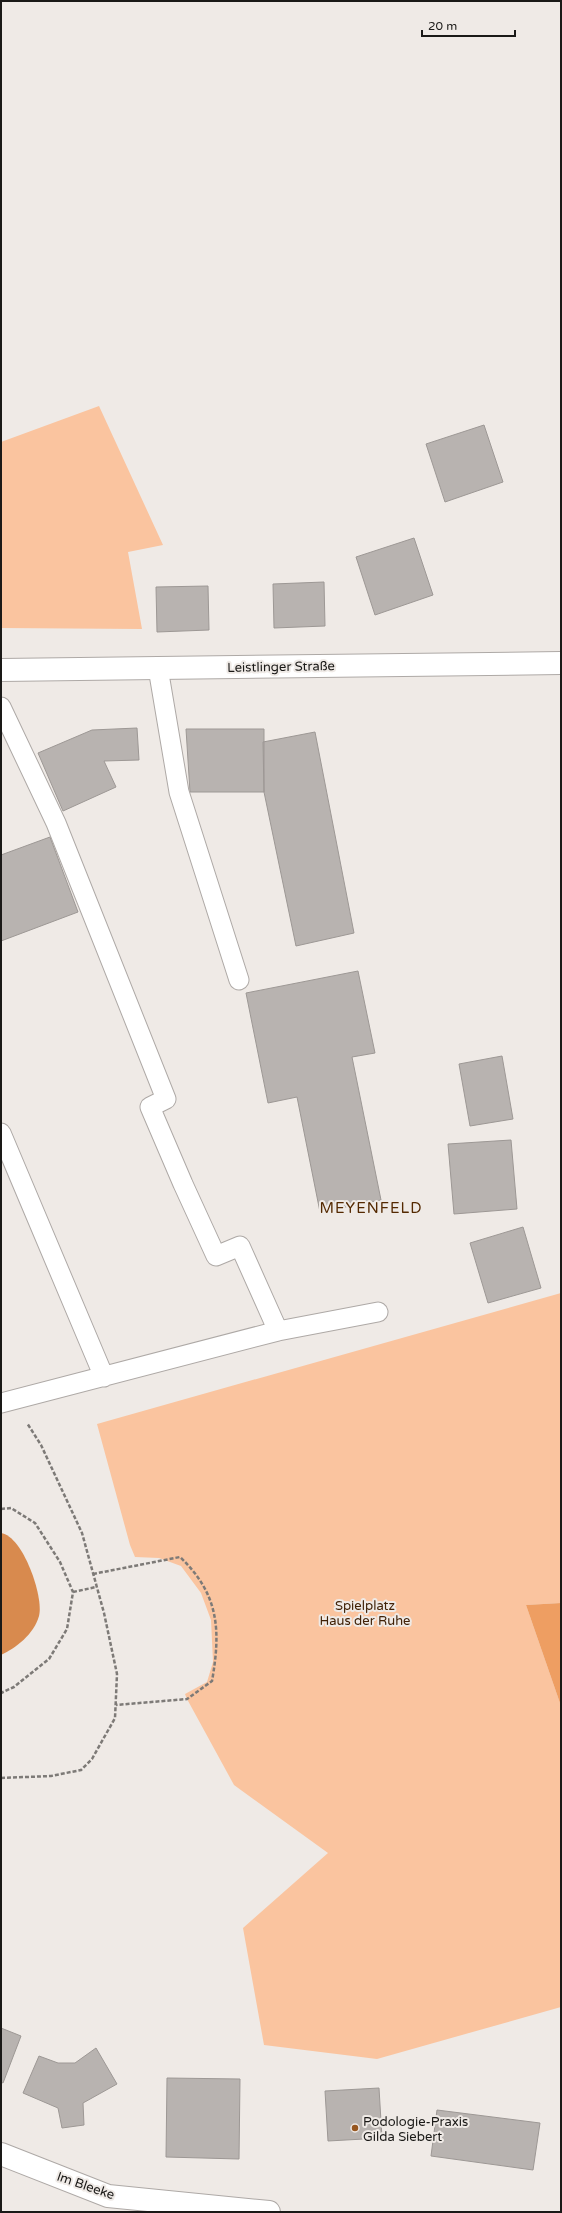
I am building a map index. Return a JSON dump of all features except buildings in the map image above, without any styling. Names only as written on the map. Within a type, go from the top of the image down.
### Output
[{"type":"street","name":"Leistlinger Straße","points":[[1,670],[561,663]]},
{"type":"street","name":"Im Bleeke","points":[[1,2154],[108,2196],[269,2212]]},
{"type":"lane","points":[[158,668],[179,792],[239,980]]},
{"type":"lane","points":[[1,707],[56,823],[166,1099],[150,1107],[183,1184],[216,1256],[240,1246],[278,1331]]},
{"type":"lane","points":[[1,1133],[104,1377]]},
{"type":"lane","points":[[4,1402],[278,1331],[378,1312]]},
{"type":"path","points":[[1,1778],[51,1776],[81,1770],[92,1759],[115,1718],[117,1674],[104,1613],[82,1533],[41,1445],[24,1418],[4,1402]]},
{"type":"path","points":[[1,1509],[11,1508],[35,1523],[60,1562],[73,1592],[67,1629],[49,1659],[14,1687],[1,1693]]},
{"type":"path","points":[[93,1574],[180,1557],[196,1573],[212,1599],[218,1649],[212,1681],[187,1699],[116,1705]]},
{"type":"path","points":[[73,1592],[96,1587]]},
{"type":"green space","points":[[99,406],[163,545],[128,552],[142,629],[1,628],[1,442]]},
{"type":"green space","name":"Spielplatz Haus der Ruhe","points":[[561,1293],[561,1603],[526,1605],[561,1706],[561,2007],[377,2059],[264,2045],[243,1928],[328,1853],[234,1785],[187,1699],[185,1694],[207,1682],[213,1662],[211,1620],[201,1593],[181,1566],[159,1558],[135,1557],[130,1545],[97,1424]]},
{"type":"shaded area","points":[[1,1533],[9,1537],[17,1545],[24,1556],[35,1582],[40,1607],[37,1623],[29,1634],[24,1640],[1,1655]]},
{"type":"shaded area","points":[[561,1603],[561,1706],[526,1605]]},
{"type":"place","name":"Podologie-Praxis Gilda Siebert","points":[[355,2128]]},
{"type":"district","name":"MEYENFELD","points":[[371,1208]]}]
